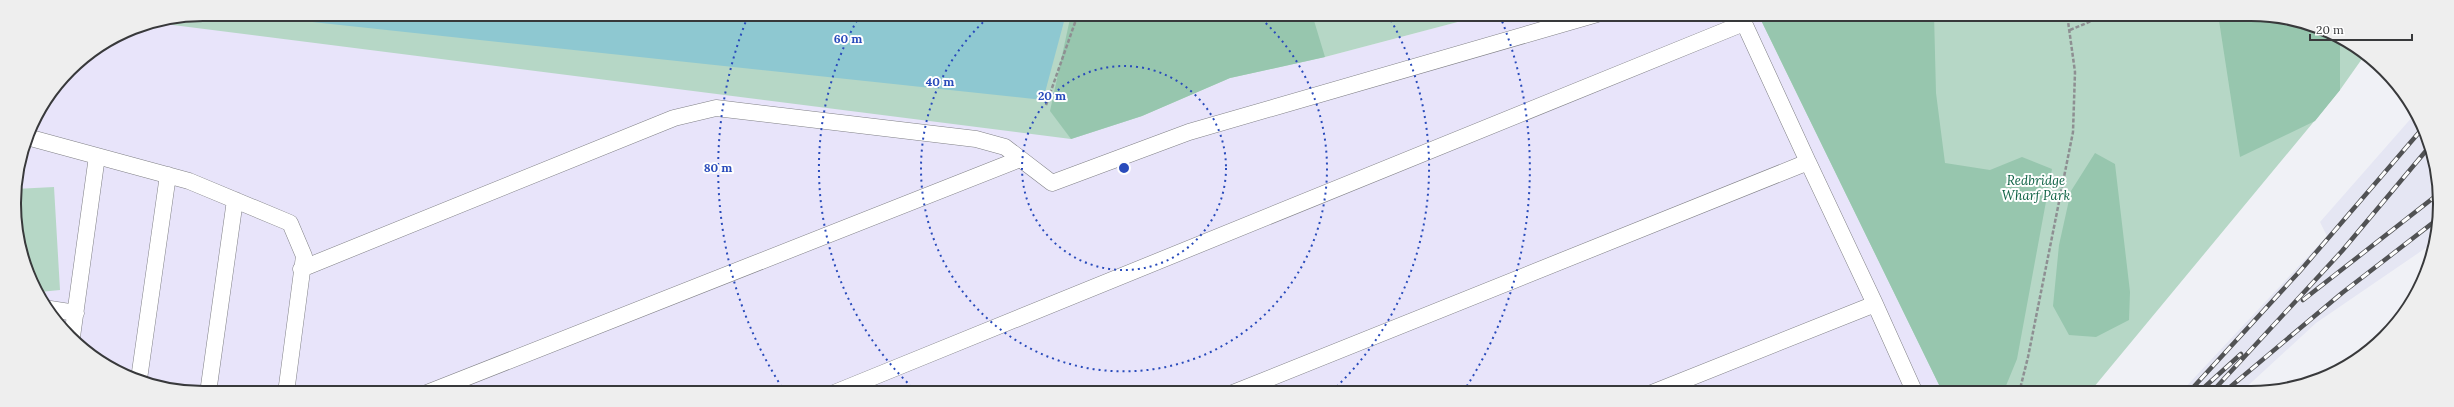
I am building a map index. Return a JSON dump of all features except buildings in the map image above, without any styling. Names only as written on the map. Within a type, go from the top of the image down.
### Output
[{"type":"lane","points":[[301,268],[674,118],[716,108],[976,138],[1005,147],[1052,183],[1188,132],[1573,21]]},
{"type":"lane","points":[[851,386],[1737,21]]},
{"type":"lane","points":[[1743,21],[1912,386]]},
{"type":"lane","points":[[33,139],[189,181],[290,223],[304,256],[301,268],[287,386]]},
{"type":"lane","points":[[73,332],[97,156]]},
{"type":"lane","points":[[445,386],[1020,159]]},
{"type":"lane","points":[[1250,386],[1808,162]]},
{"type":"lane","points":[[140,374],[168,175]]},
{"type":"lane","points":[[209,386],[235,200]]},
{"type":"lane","points":[[1670,386],[1875,304]]},
{"type":"lane","points":[[55,310],[76,313]]},
{"type":"path","points":[[1046,105],[1076,21]]},
{"type":"path","points":[[2021,386],[2028,358],[2073,132],[2075,72],[2068,21]]},
{"type":"path","points":[[2069,30],[2091,21]]},
{"type":"shaded area","points":[[192,21],[268,21],[1142,116],[1230,78],[1325,57],[1461,21],[1761,21],[1940,386],[192,386],[156,380],[134,372],[112,362],[74,333],[45,295],[35,273],[27,251],[21,215],[21,192],[27,156],[45,112],[66,83],[83,66],[112,45],[156,27]]},
{"type":"shaded area","points":[[2412,118],[2427,156],[2433,192],[2433,215],[2428,247],[2316,323],[2248,386],[2187,386],[2327,236],[2320,222]]},
{"type":"green space","points":[[192,21],[1461,21],[1325,57],[1230,78],[1142,116],[1071,139],[170,25]]},
{"type":"green space","points":[[1069,21],[1314,21],[1325,57],[1230,78],[1142,116],[1071,139],[1050,111]]},
{"type":"green space","name":"Redbridge Wharf Park","points":[[1761,21],[2262,21],[2298,27],[2320,35],[2342,45],[2362,59],[2340,90],[2095,386],[1940,386]]},
{"type":"green space","points":[[1761,21],[1934,21],[1936,93],[1945,163],[1990,170],[2022,157],[2052,169],[2017,359],[2006,386],[1940,386]]},
{"type":"green space","points":[[2219,21],[2262,21],[2298,27],[2340,44],[2340,90],[2315,121],[2240,157]]},
{"type":"green space","points":[[2095,153],[2115,164],[2130,292],[2129,320],[2096,337],[2069,335],[2053,306],[2059,245],[2071,191]]},
{"type":"green space","points":[[54,187],[60,290],[43,292],[35,273],[27,251],[21,215],[22,189]]},
{"type":"water","points":[[303,21],[1064,21],[1043,100]]},
{"type":"railway","points":[[2194,386],[2300,271],[2419,133]]},
{"type":"railway","points":[[2217,386],[2342,251],[2425,152]]},
{"type":"railway","points":[[2303,300],[2433,198]]},
{"type":"railway","points":[[2231,386],[2342,293],[2432,224]]},
{"type":"railway","points":[[2206,386],[2241,354]]}]
